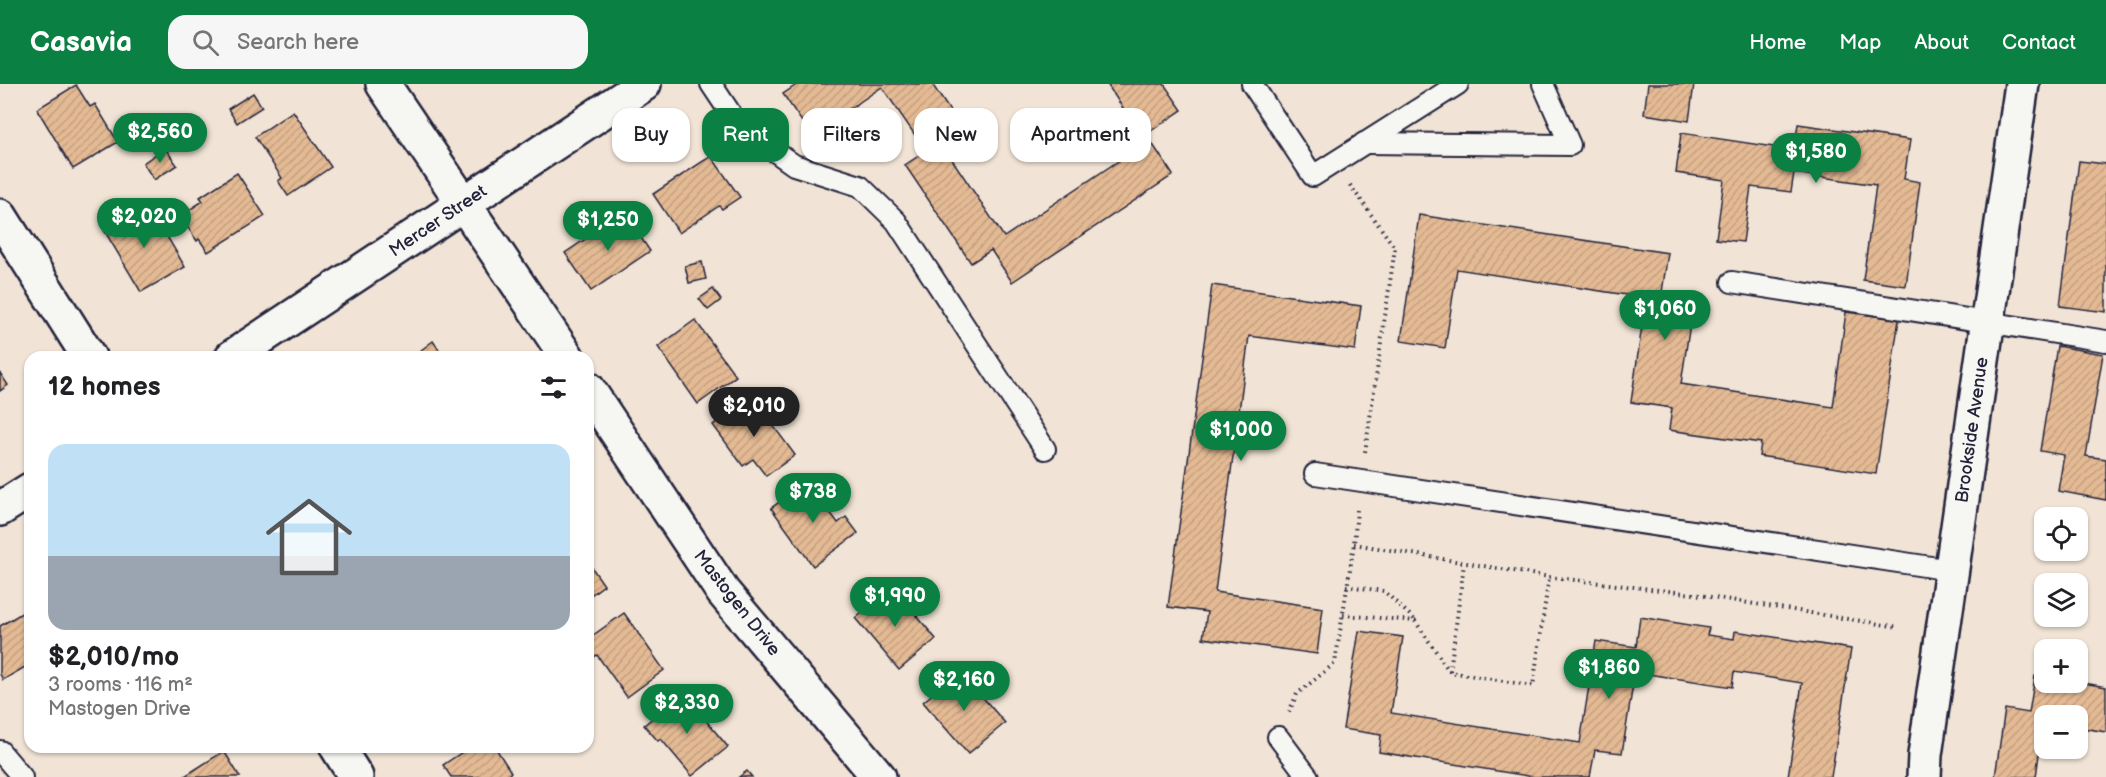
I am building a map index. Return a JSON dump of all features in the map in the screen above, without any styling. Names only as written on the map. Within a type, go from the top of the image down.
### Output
[{"type":"street","points":[[383,84],[563,351]]},
{"type":"street","name":"Mercer Street","points":[[241,351],[644,84]]},
{"type":"street","name":"Brookside Avenue","points":[[1924,777],[1925,754],[2022,84]]},
{"type":"street","points":[[0,216],[85,351]]},
{"type":"street","name":"Mastogen Drive","points":[[594,398],[723,592],[879,777]]},
{"type":"street","points":[[0,509],[24,494]]},
{"type":"street","points":[[341,753],[356,777]]},
{"type":"lane","points":[[711,84],[740,126],[794,165],[860,186],[896,221],[1045,449]]},
{"type":"lane","points":[[1252,84],[1313,176],[1458,84]]},
{"type":"lane","points":[[1364,143],[1570,145],[1543,84]]},
{"type":"lane","points":[[1732,282],[2106,341]]},
{"type":"lane","points":[[1315,474],[1952,570]]},
{"type":"lane","points":[[1278,737],[1308,777]]},
{"type":"lane","points":[[0,751],[22,777]]},
{"type":"path","points":[[1354,544],[1549,577],[1693,594],[1898,627]]},
{"type":"path","points":[[1450,672],[1464,564]]},
{"type":"path","points":[[1346,586],[1384,591],[1415,621],[1450,672],[1533,686],[1549,577]]},
{"type":"path","points":[[1342,615],[1415,621]]},
{"type":"building","points":[[798,84],[932,84],[948,108],[914,108],[914,134],[902,116],[902,108],[896,108],[882,87],[851,108],[801,108],[801,120],[783,94]]},
{"type":"building","points":[[1107,84],[1164,84],[1182,110],[1151,131],[1151,108],[1123,108]]},
{"type":"building","points":[[1648,84],[1694,84],[1689,121],[1644,114]]},
{"type":"building","points":[[76,85],[90,107],[95,104],[118,142],[73,169],[37,109]]},
{"type":"building","points":[[253,93],[262,107],[237,123],[228,109]]},
{"type":"building","points":[[293,111],[331,167],[288,196],[278,181],[282,178],[255,137]]},
{"type":"building","points":[[1798,124],[1910,140],[1904,179],[1920,182],[1906,286],[1863,280],[1876,185],[1794,173],[1791,192],[1751,187],[1743,242],[1716,239],[1724,180],[1676,173],[1681,133],[1794,150]]},
{"type":"building","points":[[1151,142],[1173,175],[1012,282],[991,250],[971,263],[905,165],[914,159],[914,162],[954,162],[1004,237],[1117,162],[1151,162]]},
{"type":"building","points":[[165,148],[177,165],[154,180],[143,163]]},
{"type":"building","points":[[2079,161],[2106,164],[2106,312],[2060,306]]},
{"type":"building","points":[[702,162],[715,162],[740,197],[722,209],[719,206],[679,233],[653,194]]},
{"type":"building","points":[[237,173],[265,216],[208,252],[199,239],[197,241],[180,216],[203,201],[200,197]]},
{"type":"building","points":[[143,207],[157,229],[161,226],[185,267],[141,292],[104,230]]},
{"type":"building","points":[[624,213],[650,251],[591,291],[565,253]]},
{"type":"building","points":[[1419,215],[1668,253],[1662,292],[1694,297],[1681,384],[1833,407],[1846,312],[1899,319],[1876,474],[1759,456],[1761,443],[1669,430],[1672,408],[1631,402],[1646,298],[1457,269],[1445,348],[1401,341]]},
{"type":"building","points":[[702,262],[706,279],[689,283],[685,266]]},
{"type":"building","points":[[1212,285],[1361,306],[1355,350],[1249,336],[1215,592],[1323,608],[1317,654],[1203,638],[1207,612],[1168,607]]},
{"type":"building","points":[[713,289],[721,300],[708,310],[699,299]]},
{"type":"building","points":[[695,320],[736,376],[698,404],[658,347]]},
{"type":"building","points":[[433,341],[440,351],[420,351]]},
{"type":"building","points":[[2057,346],[2103,354],[2086,456],[2106,459],[2106,500],[2058,491],[2064,455],[2040,451]]},
{"type":"building","points":[[0,373],[8,385],[0,391]]},
{"type":"building","points":[[752,397],[795,455],[766,476],[753,459],[743,466],[713,425]]},
{"type":"building","points":[[808,482],[838,523],[846,517],[858,533],[813,566],[771,508]]},
{"type":"building","points":[[594,571],[604,585],[594,592]]},
{"type":"building","points":[[892,586],[936,639],[899,670],[855,618]]},
{"type":"building","points":[[24,612],[24,668],[3,680],[0,674],[0,626]]},
{"type":"building","points":[[624,613],[664,670],[627,697],[597,655],[594,657],[594,635]]},
{"type":"building","points":[[1640,617],[1709,628],[1707,635],[1734,639],[1735,631],[1851,649],[1831,777],[1788,777],[1802,683],[1734,672],[1732,687],[1635,672],[1622,753],[1595,750],[1590,777],[1534,777],[1379,752],[1381,735],[1343,729],[1359,631],[1403,637],[1391,713],[1580,743],[1596,641],[1636,647]]},
{"type":"building","points":[[960,671],[1005,723],[968,754],[923,702]]},
{"type":"building","points":[[2034,682],[2034,693],[2088,693],[2088,684],[2106,687],[2106,732],[2088,729],[2088,705],[2034,705],[2034,759],[2038,759],[2036,777],[1995,777],[2005,709],[2029,713]]},
{"type":"building","points":[[683,693],[728,747],[692,776],[661,739],[658,741],[644,725]]},
{"type":"building","points":[[221,753],[225,753],[240,777],[186,777]]},
{"type":"building","points":[[461,753],[499,753],[511,772],[507,777],[451,777],[443,765]]},
{"type":"building","points":[[747,771],[752,777],[739,777]]}]
